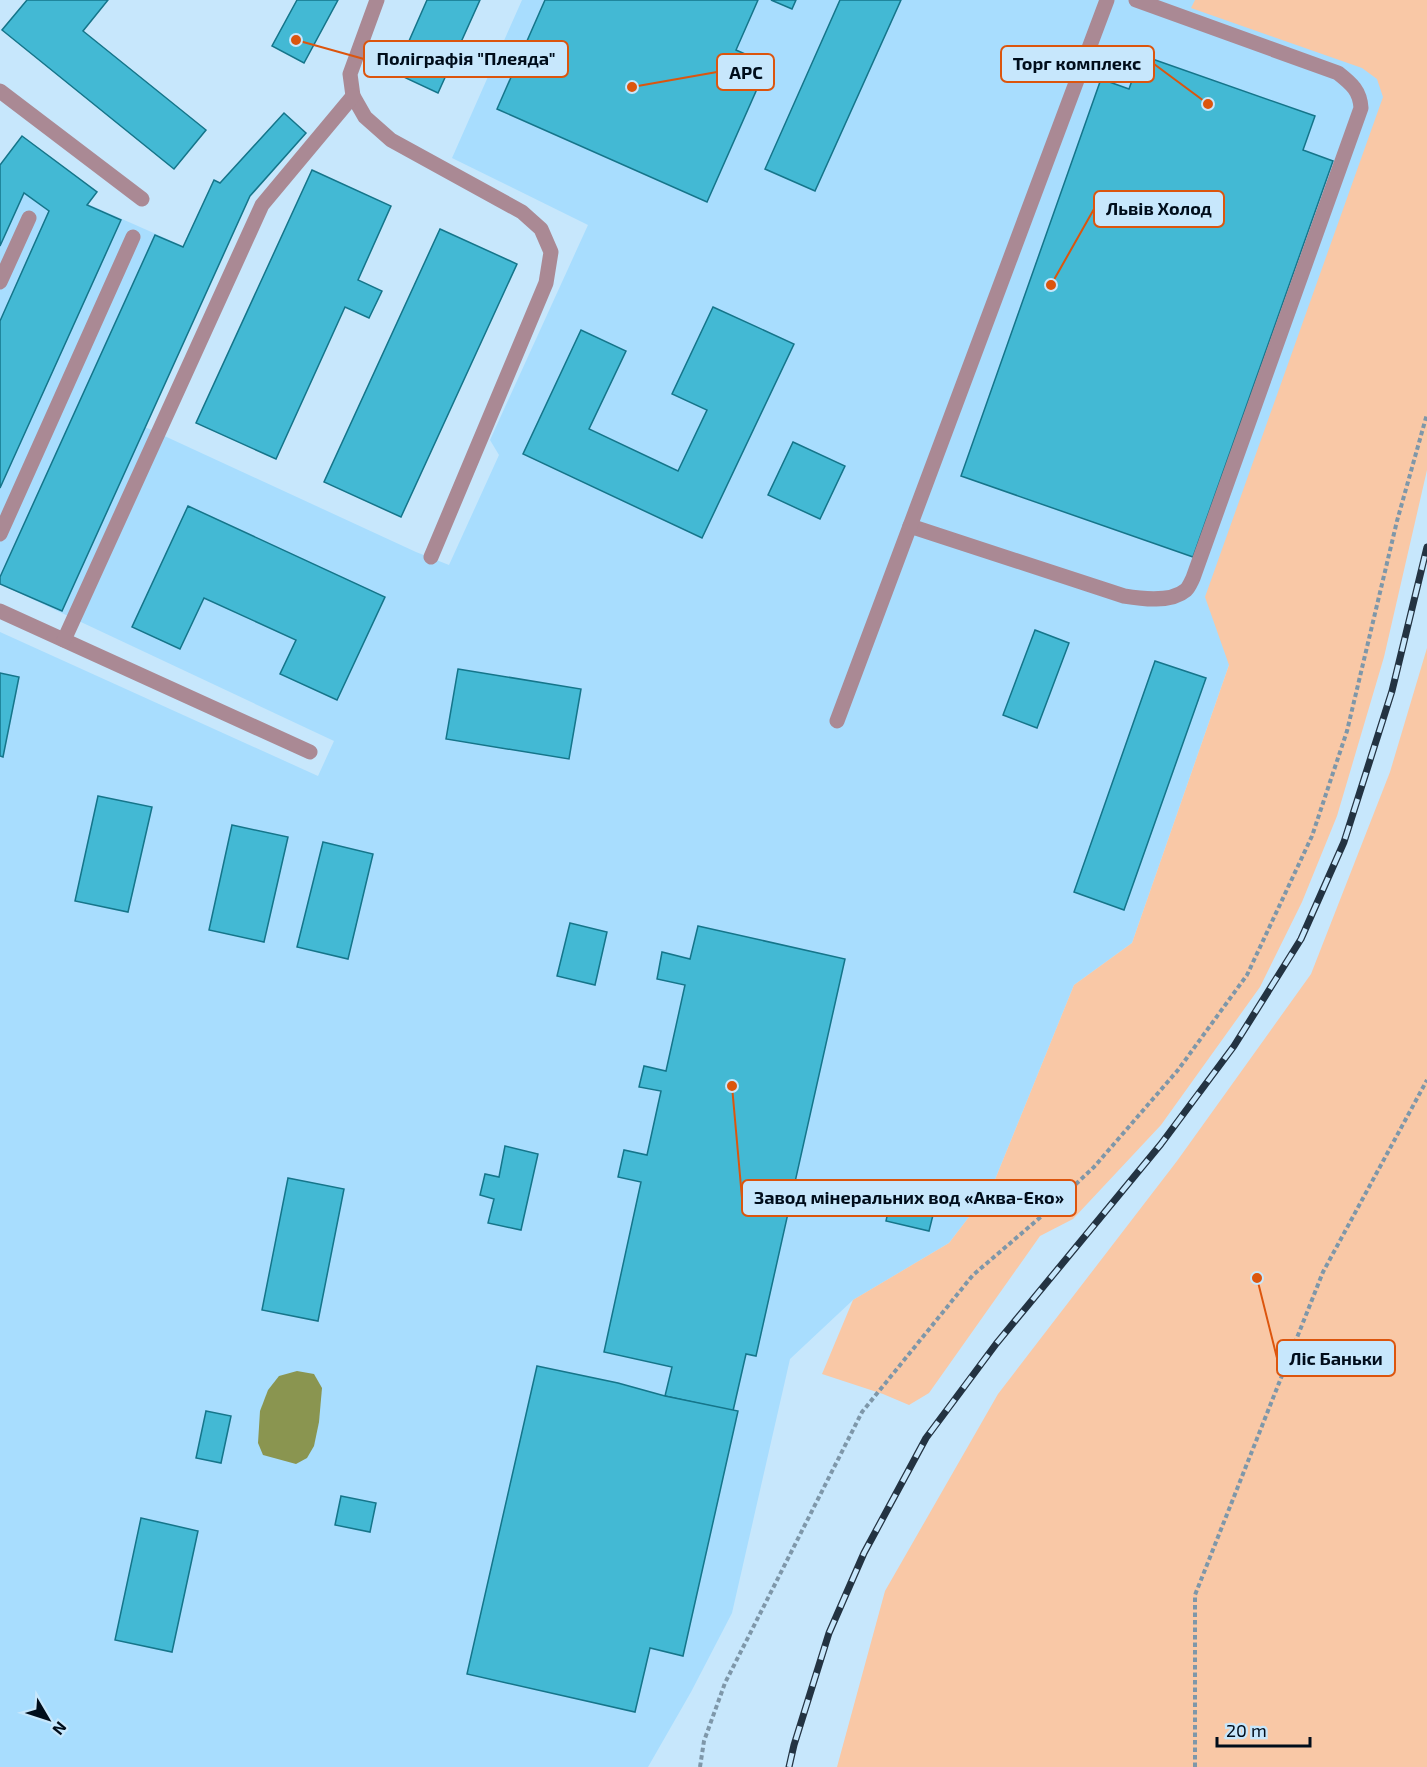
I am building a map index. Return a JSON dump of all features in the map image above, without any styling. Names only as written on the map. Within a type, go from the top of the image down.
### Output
[{"type":"lane","points":[[377,0],[350,74],[353,96],[365,117],[391,140],[522,212],[541,229],[551,252],[546,282],[430,557]]},
{"type":"lane","points":[[837,721],[1107,0]]},
{"type":"lane","points":[[910,526],[1124,596],[1143,599],[1175,596],[1186,590],[1193,578],[1361,108],[1360,95],[1338,73],[1136,0]]},
{"type":"lane","points":[[0,91],[142,199]]},
{"type":"lane","points":[[63,640],[262,205],[353,96]]},
{"type":"lane","points":[[0,282],[29,218]]},
{"type":"lane","points":[[0,534],[133,237]]},
{"type":"lane","points":[[0,611],[310,752]]},
{"type":"path","points":[[700,1767],[704,1741],[725,1683],[862,1412],[973,1275],[1043,1215],[1094,1167],[1178,1070],[1247,975],[1312,836],[1347,730],[1397,522],[1427,414]]},
{"type":"path","points":[[1195,1767],[1196,1595],[1323,1272],[1427,1080]]},
{"type":"shaded area","points":[[522,0],[1427,0],[1229,665],[1132,943],[1074,985],[992,1187],[949,1243],[853,1300],[790,1359],[732,1613],[691,1692],[648,1767],[0,1767],[0,632],[318,776],[334,741],[0,584],[0,165],[183,246],[214,180],[221,183],[284,113],[306,133],[250,196],[145,427],[416,552],[449,565],[499,455],[490,440],[588,225],[452,158]],"holes":[[[341,1496],[376,1503],[335,1524]]]},
{"type":"shaded area","points":[[1195,0],[1427,0],[1427,470],[1384,657],[1337,816],[1302,902],[1260,987],[1161,1125],[1073,1219],[1040,1236],[929,1393],[909,1405],[822,1374],[853,1300],[949,1243],[992,1187],[1074,985],[1132,943],[1229,665],[1205,597],[1383,97],[1377,79],[1362,68],[1191,8]]},
{"type":"shaded area","points":[[1427,648],[1427,1767],[837,1767],[885,1591],[998,1394],[1177,1161],[1311,974],[1390,772]]},
{"type":"shaded area","points":[[297,1371],[314,1374],[322,1388],[314,1446],[307,1458],[296,1464],[263,1455],[258,1443],[260,1411],[268,1390],[279,1376]]},
{"type":"building","points":[[27,0],[108,0],[83,31],[206,130],[174,169],[2,30]]},
{"type":"building","points":[[297,0],[338,0],[304,63],[272,46]]},
{"type":"building","points":[[427,0],[480,0],[438,93],[395,73]]},
{"type":"building","points":[[545,0],[758,0],[736,50],[768,64],[707,202],[497,109]]},
{"type":"building","points":[[771,0],[796,0],[792,9]]},
{"type":"building","points":[[840,0],[901,0],[815,191],[765,169]]},
{"type":"building","points":[[1141,55],[1315,116],[1303,150],[1333,161],[1193,557],[961,476],[1101,79],[1129,89]]},
{"type":"building","points":[[284,113],[306,133],[250,196],[62,611],[0,584],[0,577],[155,235],[183,247],[214,180],[220,183]]},
{"type":"building","points":[[22,136],[97,192],[87,205],[121,220],[0,488],[0,321],[49,211],[24,193],[0,246],[0,165]]},
{"type":"building","points":[[312,170],[391,206],[358,280],[382,291],[369,318],[345,307],[276,459],[196,423]]},
{"type":"building","points":[[440,229],[517,264],[401,517],[324,482]]},
{"type":"building","points":[[713,307],[794,344],[702,538],[523,454],[581,330],[626,351],[589,429],[678,471],[707,410],[672,394]]},
{"type":"building","points":[[793,442],[845,466],[820,519],[768,495]]},
{"type":"building","points":[[188,506],[385,597],[337,700],[280,674],[296,640],[204,598],[180,649],[132,627]]},
{"type":"building","points":[[1035,630],[1069,643],[1037,728],[1003,715]]},
{"type":"building","points":[[1155,661],[1206,678],[1124,910],[1074,892]]},
{"type":"building","points":[[458,669],[581,689],[569,759],[446,739]]},
{"type":"building","points":[[0,673],[19,677],[3,757],[0,756]]},
{"type":"building","points":[[98,796],[152,807],[128,912],[75,901]]},
{"type":"building","points":[[232,825],[288,837],[264,942],[209,930]]},
{"type":"building","points":[[323,842],[373,854],[348,959],[297,947]]},
{"type":"building","points":[[570,923],[607,932],[595,985],[557,976]]},
{"type":"building","points":[[698,926],[845,959],[756,1356],[746,1354],[733,1411],[665,1396],[672,1367],[604,1352],[641,1182],[618,1177],[624,1150],[647,1155],[661,1091],[639,1087],[644,1066],[666,1071],[685,985],[657,979],[662,952],[690,959]]},
{"type":"building","points":[[505,1146],[538,1154],[521,1230],[488,1223],[494,1199],[480,1195],[485,1174],[499,1177]]},
{"type":"building","points":[[288,1178],[344,1189],[318,1321],[262,1310]]},
{"type":"building","points":[[893,1188],[937,1199],[929,1231],[886,1221]]},
{"type":"building","points":[[537,1366],[738,1411],[683,1656],[650,1648],[635,1712],[467,1674]]},
{"type":"building","points":[[206,1411],[231,1416],[221,1463],[196,1458]]},
{"type":"building","points":[[341,1496],[376,1503],[370,1532],[335,1525]]},
{"type":"building","points":[[141,1518],[198,1531],[172,1652],[115,1640]]},
{"type":"railway","points":[[789,1767],[829,1633],[864,1553],[926,1438],[996,1344],[1161,1144],[1234,1046],[1301,939],[1344,842],[1392,691],[1427,547]]},
{"type":"place","name":"Поліграфія \"Плеяда\"","points":[[296,40]]},
{"type":"place","name":"АРС","points":[[632,87]]},
{"type":"place","name":"Торг комплекс","points":[[1208,104]]},
{"type":"place","name":"Львів Холод","points":[[1051,285]]},
{"type":"place","name":"Завод мінеральних вод «Аква-Еко»","points":[[732,1086]]},
{"type":"place","name":"Ліс Баньки","points":[[1257,1278]]}]
